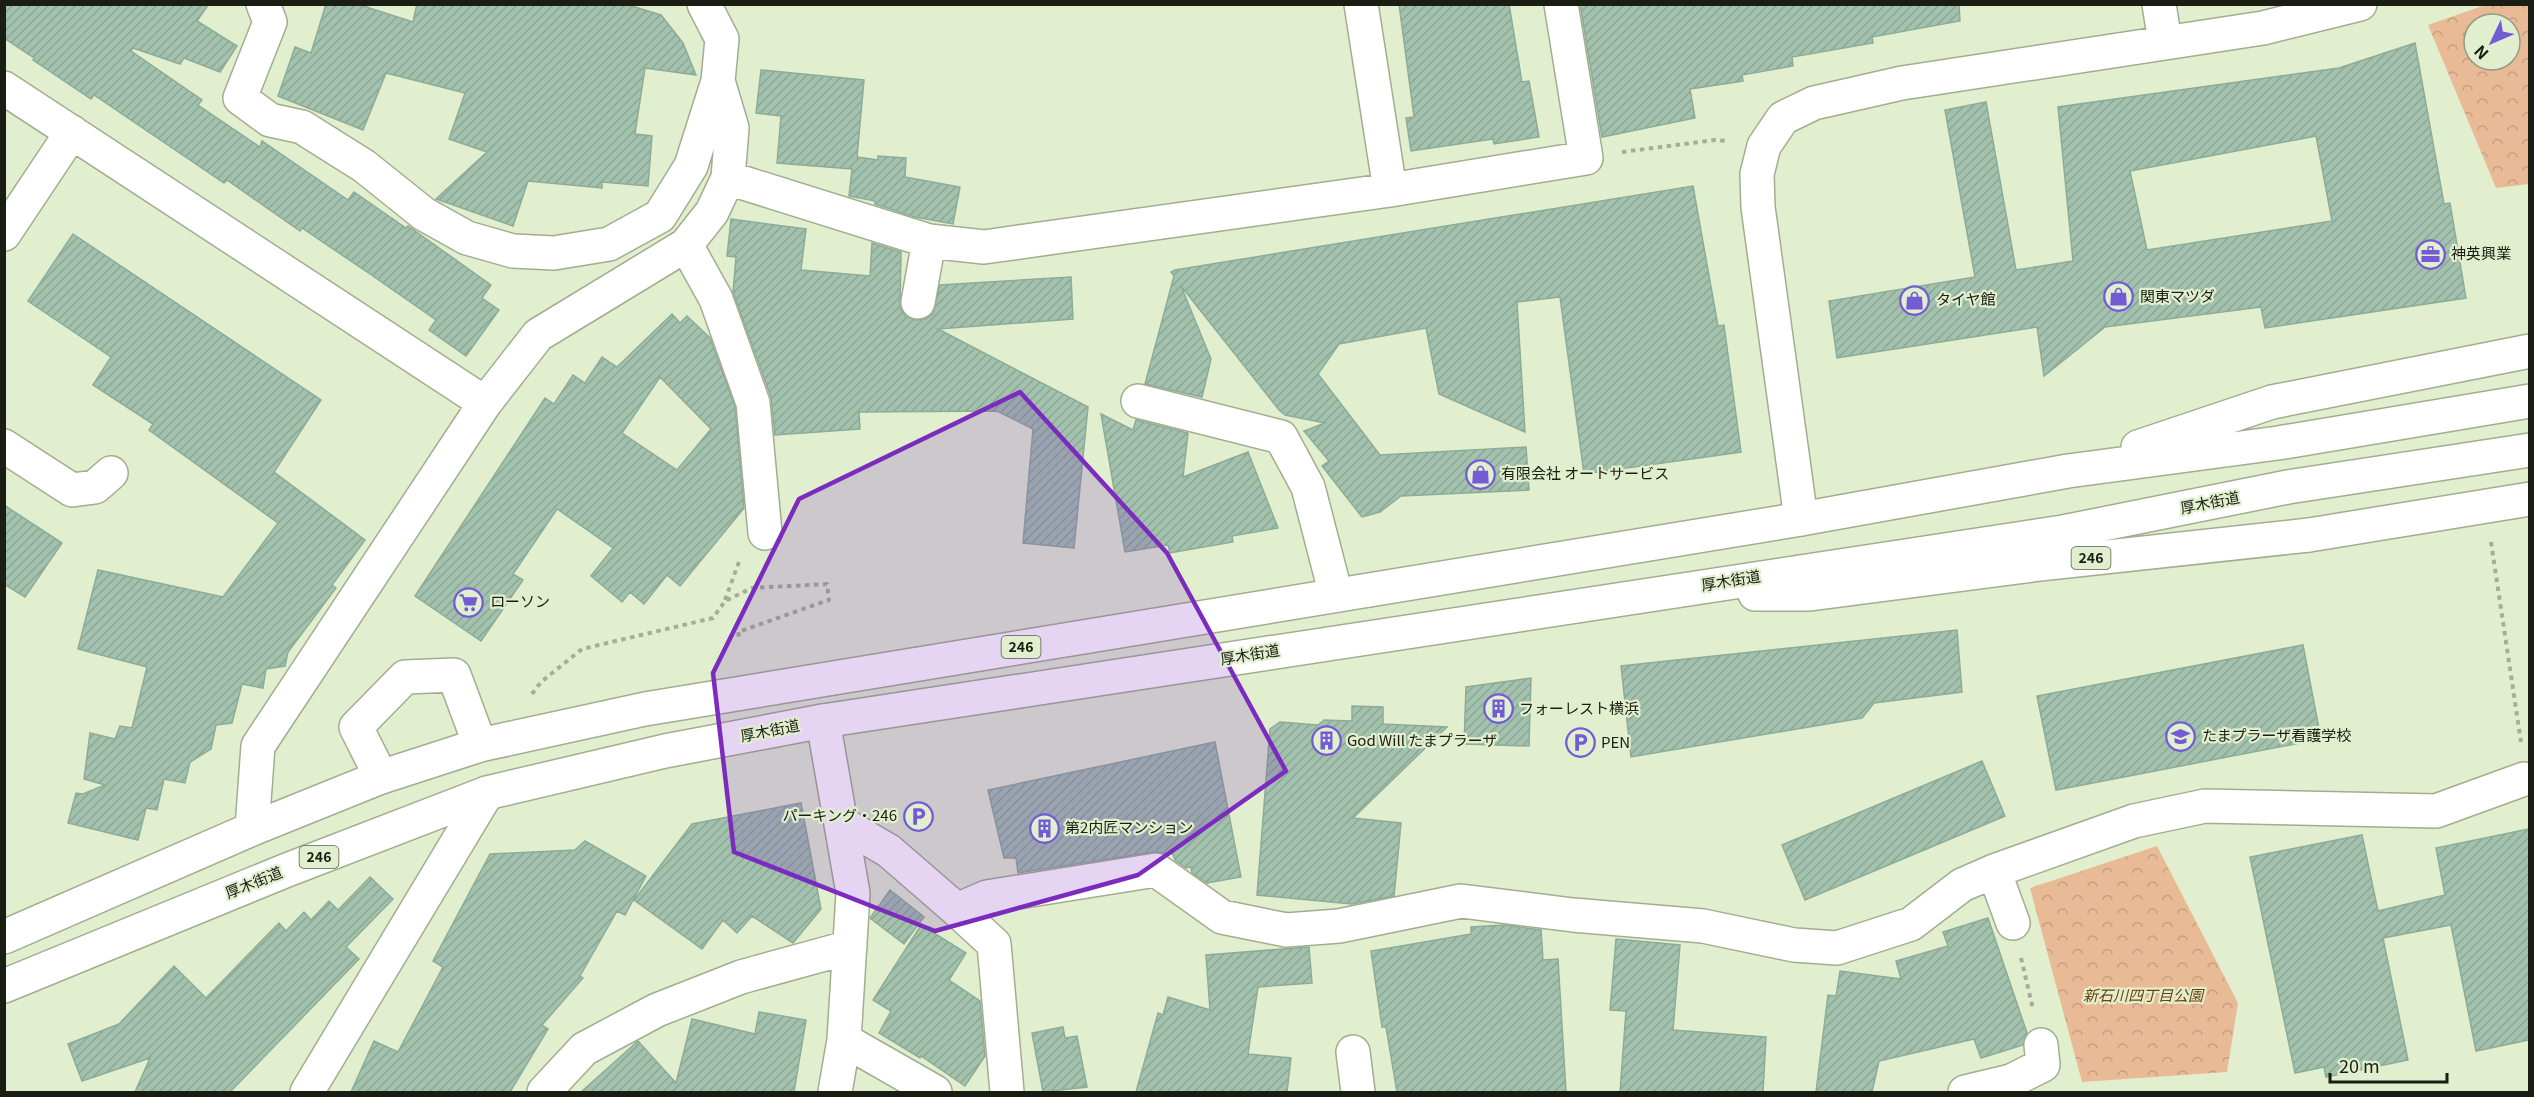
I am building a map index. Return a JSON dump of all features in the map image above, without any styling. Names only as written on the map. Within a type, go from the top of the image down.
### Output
[{"type":"main road","points":[[263,4],[270,22],[240,98],[270,120],[302,127],[346,155],[424,214],[467,238],[513,251],[554,253],[609,244],[660,216],[691,166],[718,81],[722,39],[704,4]]},
{"type":"main road","points":[[1361,4],[1390,190]]},
{"type":"main road","points":[[728,178],[929,242],[984,247],[1390,190],[1586,158],[1561,4]]},
{"type":"main road","points":[[2158,4],[2165,42]]},
{"type":"main road","points":[[1801,519],[1758,207],[1757,174],[1764,146],[1783,118],[1814,103],[1902,84],[2263,28],[2360,4]]},
{"type":"main road","points":[[252,829],[258,746],[485,403],[538,335],[686,245],[712,212],[728,178],[732,128],[718,81]]},
{"type":"main road","points":[[4,88],[485,403]]},
{"type":"main road","points":[[4,234],[72,132]]},
{"type":"main road","points":[[918,302],[929,242]]},
{"type":"main road","points":[[686,245],[716,299],[753,403],[765,533]]},
{"type":"main road","name":"246","points":[[2068,471],[2272,402],[2529,351]]},
{"type":"main road","points":[[1138,401],[1281,437],[1308,487],[1336,595]]},
{"type":"main road","name":"246","points":[[4,936],[252,829],[381,777],[480,745],[645,709],[1801,519],[2068,471],[2278,443],[2529,401]]},
{"type":"main road","points":[[4,446],[72,490],[95,487],[111,472]]},
{"type":"main road","name":"厚木街道","points":[[4,986],[287,870],[487,793],[665,751],[823,721],[2063,532],[2288,487],[2529,450]]},
{"type":"main road","name":"246","points":[[1650,594],[1810,594],[2032,565],[2309,535],[2529,499]]},
{"type":"main road","points":[[381,777],[356,726],[405,677],[454,675],[480,745]]},
{"type":"main road","points":[[823,721],[843,824],[853,892],[844,1040],[835,1092]]},
{"type":"main road","points":[[957,910],[987,897],[1156,870],[1222,917],[1286,930],[1339,926],[1461,901],[1573,915],[1703,926],[1794,945],[1837,948],[1911,924],[1962,885],[1994,871],[2134,821],[2205,807],[2436,811],[2524,779]]},
{"type":"main road","points":[[307,1092],[487,793]]},
{"type":"main road","points":[[843,824],[889,851],[994,945],[1007,1092]]},
{"type":"main road","points":[[1994,871],[2013,923]]},
{"type":"main road","points":[[544,1092],[584,1049],[657,1010],[741,977],[850,947]]},
{"type":"main road","points":[[844,1040],[935,1092]]},
{"type":"main road","points":[[1965,1092],[2011,1081],[2043,1065],[2041,1045]]},
{"type":"main road","points":[[1353,1052],[1358,1092]]},
{"type":"path","points":[[1620,153],[1715,140]]},
{"type":"path","points":[[2491,538],[2522,746]]},
{"type":"path","points":[[532,694],[541,682],[582,649],[713,618],[725,601],[752,588],[827,584],[829,600],[738,632],[740,641]]},
{"type":"path","points":[[2013,923],[2041,1045]]},
{"type":"highlighted area","points":[[1020,392],[1167,553],[1286,771],[1138,875],[935,931],[734,852],[713,673],[799,499]]},
{"type":"green space","points":[[2488,4],[2529,5],[2529,184],[2496,188],[2428,25],[2462,13],[2462,72],[2522,72],[2522,12],[2465,12]]},
{"type":"green space","name":"新石川四丁目公園","points":[[2157,846],[2238,1003],[2227,1072],[2082,1082],[2030,888]]},
{"type":"building","points":[[4,4],[208,5],[197,21],[237,46],[220,72],[184,58],[180,64],[133,48],[131,51],[202,100],[198,105],[260,147],[262,141],[348,200],[354,192],[406,228],[408,226],[491,285],[482,298],[499,310],[466,356],[429,330],[436,320],[370,274],[302,228],[300,231],[227,180],[224,183],[94,95],[91,99],[4,38]]},
{"type":"building","points":[[326,4],[357,4],[413,22],[417,4],[625,4],[661,15],[683,43],[696,75],[645,68],[635,134],[652,136],[648,186],[602,182],[602,188],[528,181],[513,226],[436,199],[487,152],[449,139],[465,93],[386,73],[363,130],[278,96],[295,47],[311,53]]},
{"type":"building","points":[[1399,4],[1509,4],[1522,82],[1529,81],[1539,137],[1494,144],[1493,139],[1411,151],[1406,118],[1414,117]]},
{"type":"building","points":[[1580,4],[1959,4],[1960,21],[1872,37],[1873,43],[1792,57],[1793,66],[1742,75],[1743,81],[1690,89],[1695,118],[1602,137]]},
{"type":"building","points":[[2415,43],[2444,204],[2450,203],[2466,298],[2265,328],[2261,307],[2105,327],[2044,376],[2037,327],[1837,358],[1829,301],[1975,277],[1945,110],[1986,102],[2016,270],[2073,261],[2058,107],[2339,68]],"holes":[[[2316,136],[2332,221],[2147,250],[2130,171]]]},
{"type":"building","points":[[761,70],[864,80],[857,157],[878,160],[878,156],[906,158],[905,177],[960,187],[953,224],[915,217],[875,204],[875,201],[849,196],[852,169],[777,163],[781,116],[756,113]]},
{"type":"building","points":[[1693,186],[1718,326],[1724,325],[1741,452],[1584,474],[1560,297],[1517,302],[1525,432],[1439,394],[1426,328],[1339,344],[1318,374],[1380,455],[1526,447],[1529,490],[1401,496],[1380,512],[1362,517],[1322,466],[1329,461],[1304,431],[1325,423],[1285,415],[1279,410],[1181,286],[1211,359],[1202,397],[1145,384],[1174,276],[1171,272],[1175,270]]},
{"type":"building","points":[[731,219],[806,229],[801,270],[870,276],[872,243],[901,252],[900,308],[905,316],[915,320],[925,319],[933,314],[940,285],[1071,277],[1073,319],[938,329],[1088,407],[1074,548],[1023,543],[1033,429],[997,411],[859,412],[860,429],[775,435],[771,397],[733,292],[736,257],[727,256]]},
{"type":"building","points":[[73,234],[321,400],[274,472],[365,540],[332,585],[336,588],[288,652],[285,666],[266,669],[263,688],[242,684],[232,723],[216,725],[211,749],[190,762],[185,783],[164,779],[157,810],[146,808],[138,840],[68,823],[76,793],[83,794],[105,785],[84,779],[90,733],[115,739],[120,726],[132,728],[147,667],[78,649],[98,570],[223,597],[278,523],[149,430],[153,424],[93,385],[111,357],[28,301]]},
{"type":"building","points":[[672,314],[680,323],[687,316],[710,338],[735,407],[744,508],[680,586],[667,575],[644,604],[630,592],[622,602],[591,576],[613,548],[557,509],[513,574],[523,580],[481,641],[415,596],[545,398],[554,404],[573,375],[585,383],[602,357],[617,367]],"holes":[[[660,377],[711,429],[677,470],[622,433]]]},
{"type":"building","points":[[1101,414],[1133,430],[1136,420],[1188,433],[1183,477],[1248,452],[1278,528],[1232,536],[1233,542],[1170,553],[1168,545],[1125,552]]},
{"type":"building","points":[[4,505],[62,543],[25,597],[4,584]]},
{"type":"building","points":[[1957,630],[1962,692],[1874,703],[1862,718],[1631,757],[1621,666]]},
{"type":"building","points":[[2303,645],[2321,739],[2056,790],[2037,696]]},
{"type":"building","name":"フォーレスト横浜","points":[[1531,678],[1529,746],[1464,744],[1466,687]]},
{"type":"building","points":[[1352,706],[1383,707],[1383,724],[1447,727],[1353,818],[1401,823],[1394,896],[1352,904],[1257,895],[1270,729],[1280,722],[1318,725],[1324,720],[1352,721]]},
{"type":"building","points":[[1215,742],[1241,877],[1207,883],[1192,873],[1191,867],[1186,868],[1175,860],[1173,854],[1154,852],[1018,873],[1016,858],[1004,858],[988,790]]},
{"type":"building","points":[[1982,761],[2005,816],[1805,900],[1782,845]]},
{"type":"building","points":[[801,803],[821,909],[793,943],[752,916],[737,933],[723,920],[702,949],[634,900],[692,824]]},
{"type":"building","points":[[2529,829],[2529,1040],[2476,1051],[2451,925],[2383,938],[2408,1060],[2326,1077],[2324,1067],[2295,1073],[2250,857],[2362,835],[2378,911],[2445,895],[2436,848]]},
{"type":"building","points":[[585,841],[646,876],[625,915],[617,911],[580,976],[583,978],[542,1025],[548,1029],[510,1092],[351,1092],[374,1041],[398,1052],[443,967],[433,961],[490,854],[575,850]]},
{"type":"building","points":[[370,877],[393,899],[346,947],[359,959],[230,1092],[135,1092],[150,1058],[82,1081],[68,1044],[119,1024],[174,966],[206,998],[279,923],[286,931],[304,912],[311,920],[329,901],[338,910]]},
{"type":"building","points":[[890,890],[924,917],[904,944],[870,918]]},
{"type":"building","points":[[1988,918],[2027,1033],[2023,1045],[1981,1058],[1974,1039],[1879,1061],[1872,1092],[1816,1092],[1828,995],[1836,996],[1840,971],[1901,979],[1896,961],[1948,946],[1943,932]]},
{"type":"building","points":[[921,925],[966,953],[949,980],[980,1001],[985,1056],[965,1086],[921,1056],[920,1058],[879,1033],[891,1011],[873,1000]]},
{"type":"building","points":[[1504,925],[1541,930],[1543,960],[1558,959],[1566,1092],[1397,1092],[1386,1027],[1382,1027],[1371,951],[1471,934],[1471,927]]},
{"type":"building","points":[[1616,939],[1680,945],[1673,1030],[1766,1037],[1763,1092],[1620,1092],[1626,1011],[1610,1010]]},
{"type":"building","points":[[1309,947],[1312,983],[1258,987],[1248,1054],[1291,1058],[1287,1092],[1136,1092],[1158,1013],[1163,1015],[1168,997],[1210,1010],[1206,955]]},
{"type":"building","points":[[759,1012],[806,1020],[794,1092],[581,1092],[638,1041],[676,1083],[692,1019],[755,1034]]},
{"type":"building","points":[[1063,1027],[1065,1038],[1077,1036],[1087,1087],[1043,1092],[1032,1033]]},
{"type":"place","name":"神英興業","points":[[2430,254]]},
{"type":"place","name":"関東マツダ","points":[[2119,297]]},
{"type":"place","name":"タイヤ館","points":[[1915,300]]},
{"type":"place","name":"有限会社 オートサービス","points":[[1480,474]]},
{"type":"place","name":"ローソン","points":[[469,602]]},
{"type":"place","name":"フォーレスト横浜","points":[[1498,709]]},
{"type":"place","name":"たまプラーザ看護学校","points":[[2181,736]]},
{"type":"place","name":"God Will たまプラーザ","points":[[1326,741]]},
{"type":"place","name":"PEN","points":[[1580,743]]},
{"type":"place","name":"パーキング・246","points":[[918,816]]},
{"type":"place","name":"第2内匠マンション","points":[[1044,828]]}]
